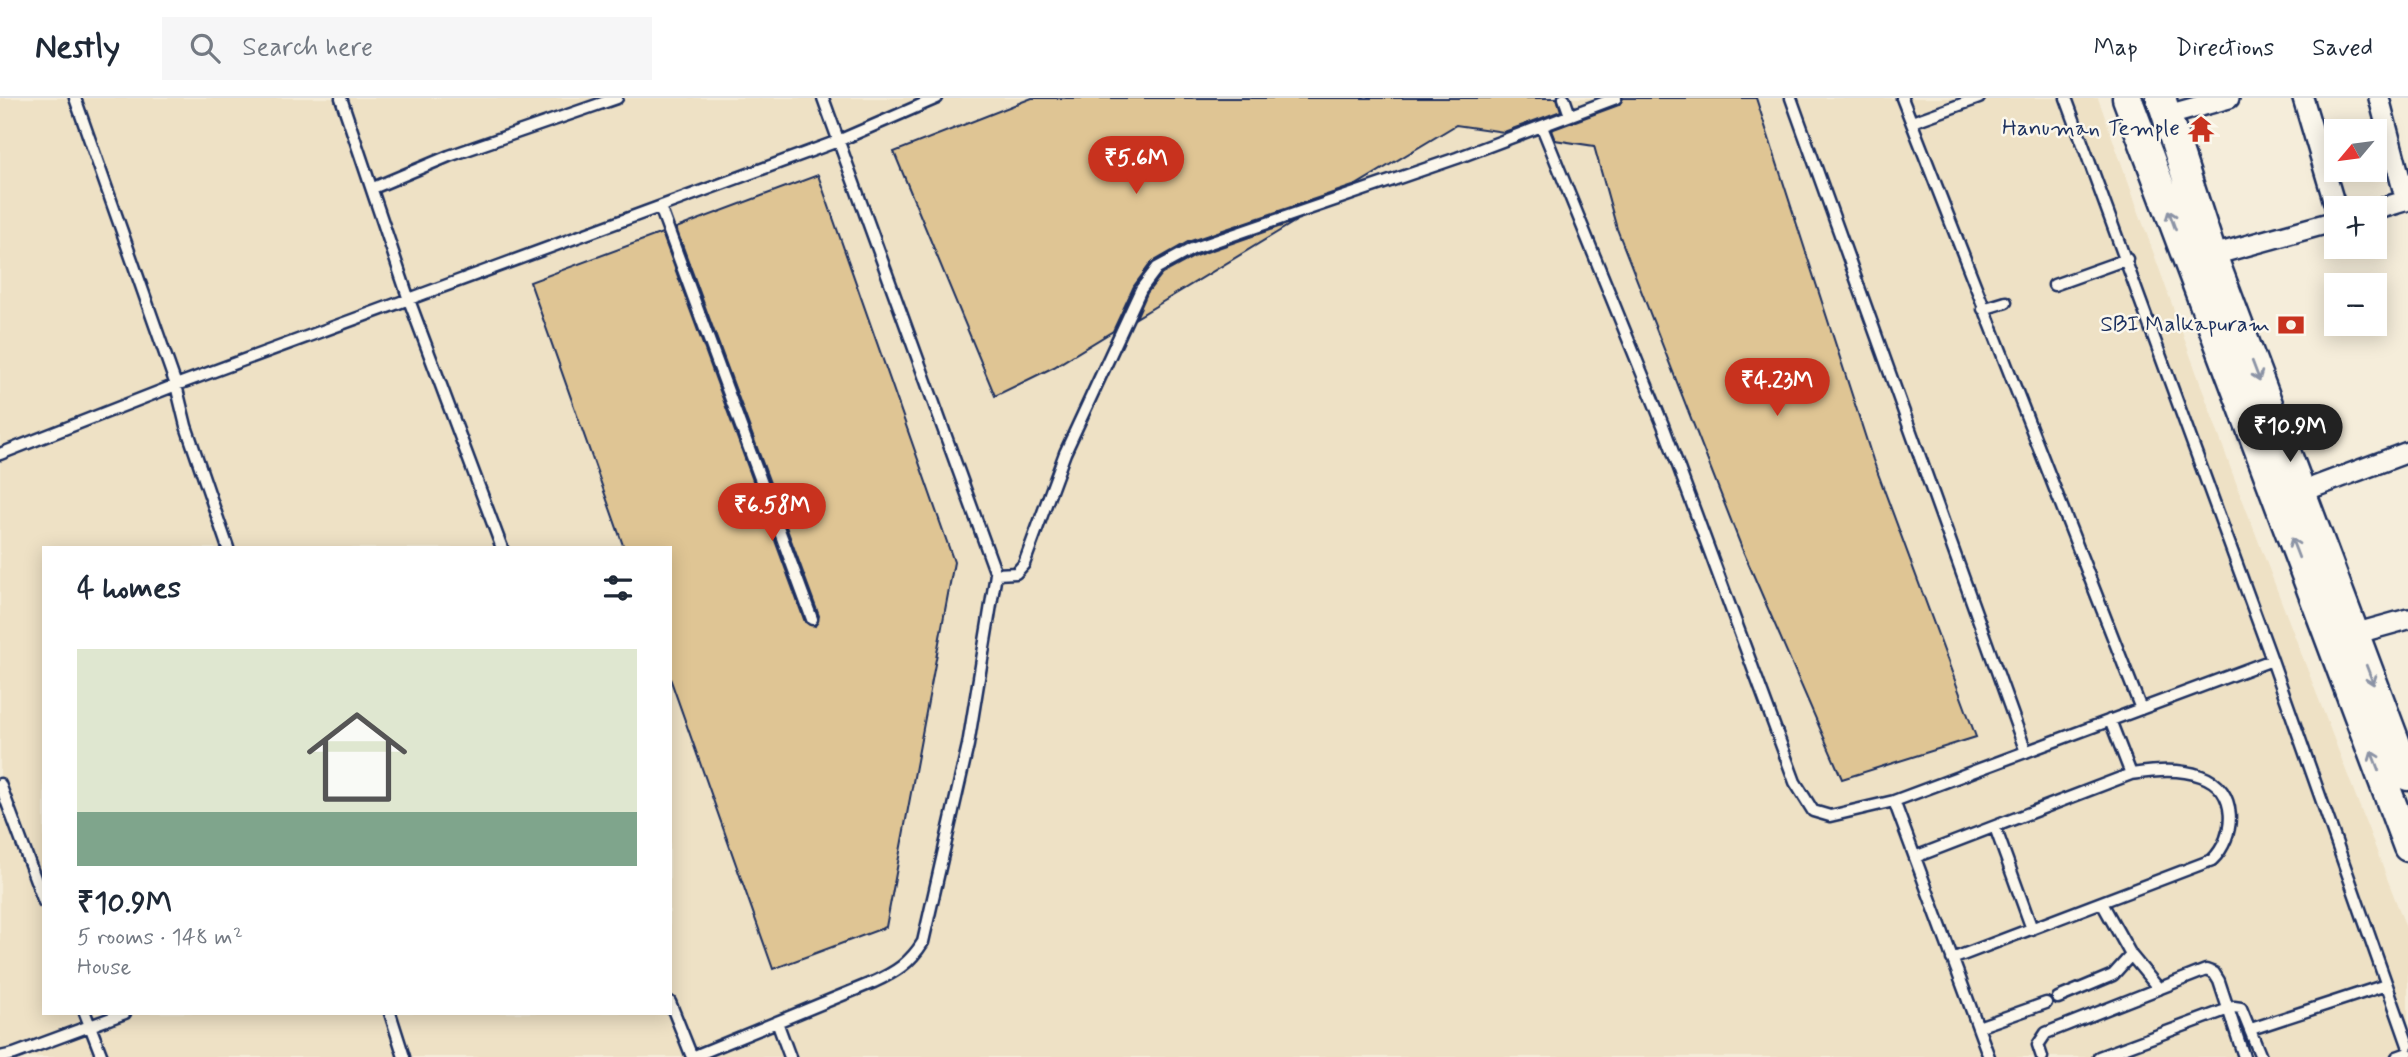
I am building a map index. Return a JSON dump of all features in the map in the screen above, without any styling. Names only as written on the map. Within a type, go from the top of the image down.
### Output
[{"type":"main road","points":[[2127,98],[2301,492],[2408,776]]},
{"type":"main road","points":[[2164,107],[2200,259],[2408,847]]},
{"type":"street","points":[[2164,107],[2229,98]]},
{"type":"street","points":[[2303,98],[2332,196]]},
{"type":"street","points":[[2379,98],[2407,201],[2387,207]]},
{"type":"street","points":[[2200,259],[2324,224]]},
{"type":"street","points":[[2301,492],[2408,452]]},
{"type":"street","points":[[2354,634],[2408,619]]},
{"type":"lane","points":[[75,98],[176,385],[186,426],[228,546]]},
{"type":"lane","points":[[341,98],[409,300],[501,546]]},
{"type":"lane","points":[[373,187],[449,156],[617,98]]},
{"type":"lane","points":[[672,1007],[692,1057],[900,970],[914,958],[923,942],[968,745],[996,574],[823,98]]},
{"type":"lane","points":[[0,454],[176,385],[838,141],[937,98]]},
{"type":"lane","points":[[1564,98],[1570,116]]},
{"type":"lane","points":[[996,574],[1016,573],[1024,564],[1065,453],[1123,323],[1157,268],[1192,249],[1542,127],[1616,98]]},
{"type":"lane","points":[[1791,98],[2026,752]]},
{"type":"lane","points":[[1902,98],[2141,709]]},
{"type":"lane","points":[[1912,122],[1979,98]]},
{"type":"lane","points":[[2066,98],[2272,660],[2408,1045]]},
{"type":"lane","points":[[1542,127],[1663,425],[1804,800],[1813,811],[1830,816],[1894,801],[2272,660]]},
{"type":"lane","points":[[660,207],[812,619]]},
{"type":"lane","points":[[2054,285],[2127,259]]},
{"type":"lane","points":[[1983,310],[2006,302]]},
{"type":"lane","points":[[2110,720],[2131,774]]},
{"type":"lane","points":[[1915,857],[2131,774],[2162,770],[2203,776],[2220,789],[2231,811],[2231,830],[2225,848],[2212,860],[1952,958]]},
{"type":"lane","points":[[0,784],[42,897]]},
{"type":"lane","points":[[1894,801],[1989,1057]]},
{"type":"lane","points":[[1995,827],[2032,929]]},
{"type":"lane","points":[[2102,903],[2131,955],[2159,989]]},
{"type":"lane","points":[[2058,998],[2113,975],[2131,955]]},
{"type":"lane","points":[[2042,1057],[2038,1045],[2046,1033],[2206,970],[2214,973],[2219,981],[2244,1057]]},
{"type":"lane","points":[[2251,1029],[2386,985]]},
{"type":"lane","points":[[1978,1027],[2046,1003]]},
{"type":"lane","points":[[2099,1057],[2227,1008],[2241,1008],[2262,1057]]},
{"type":"lane","points":[[86,1015],[102,1057]]},
{"type":"lane","points":[[0,1057],[14,1055],[120,1015]]},
{"type":"lane","points":[[391,1015],[404,1057]]},
{"type":"lane","points":[[777,1022],[790,1057]]},
{"type":"lane","points":[[2397,1057],[2408,1053]]},
{"type":"shaded area","points":[[0,98],[2098,98],[2232,472],[2408,933],[2408,1057],[0,1057]]},
{"type":"building","points":[[1032,98],[1557,98],[1561,111],[1504,132],[1456,125],[1356,185],[1188,242],[1151,263],[1134,286],[1113,331],[1054,367],[995,396],[894,152]]},
{"type":"building","points":[[1623,98],[1756,98],[1873,460],[1976,737],[1842,779],[1743,551],[1617,229],[1594,146],[1555,140],[1551,130],[1619,105]]},
{"type":"building","points":[[818,175],[954,562],[886,927],[773,969],[672,684],[672,546],[623,546],[530,282],[662,233],[805,622],[815,626],[819,616],[676,228]]},
{"type":"building","points":[[1296,221],[1136,318],[1147,293],[1162,274],[1195,256]]},
{"type":"place","name":"Hanuman Temple","points":[[2201,129]]},
{"type":"place","name":"SBI Malkapuram","points":[[2291,325]]}]
